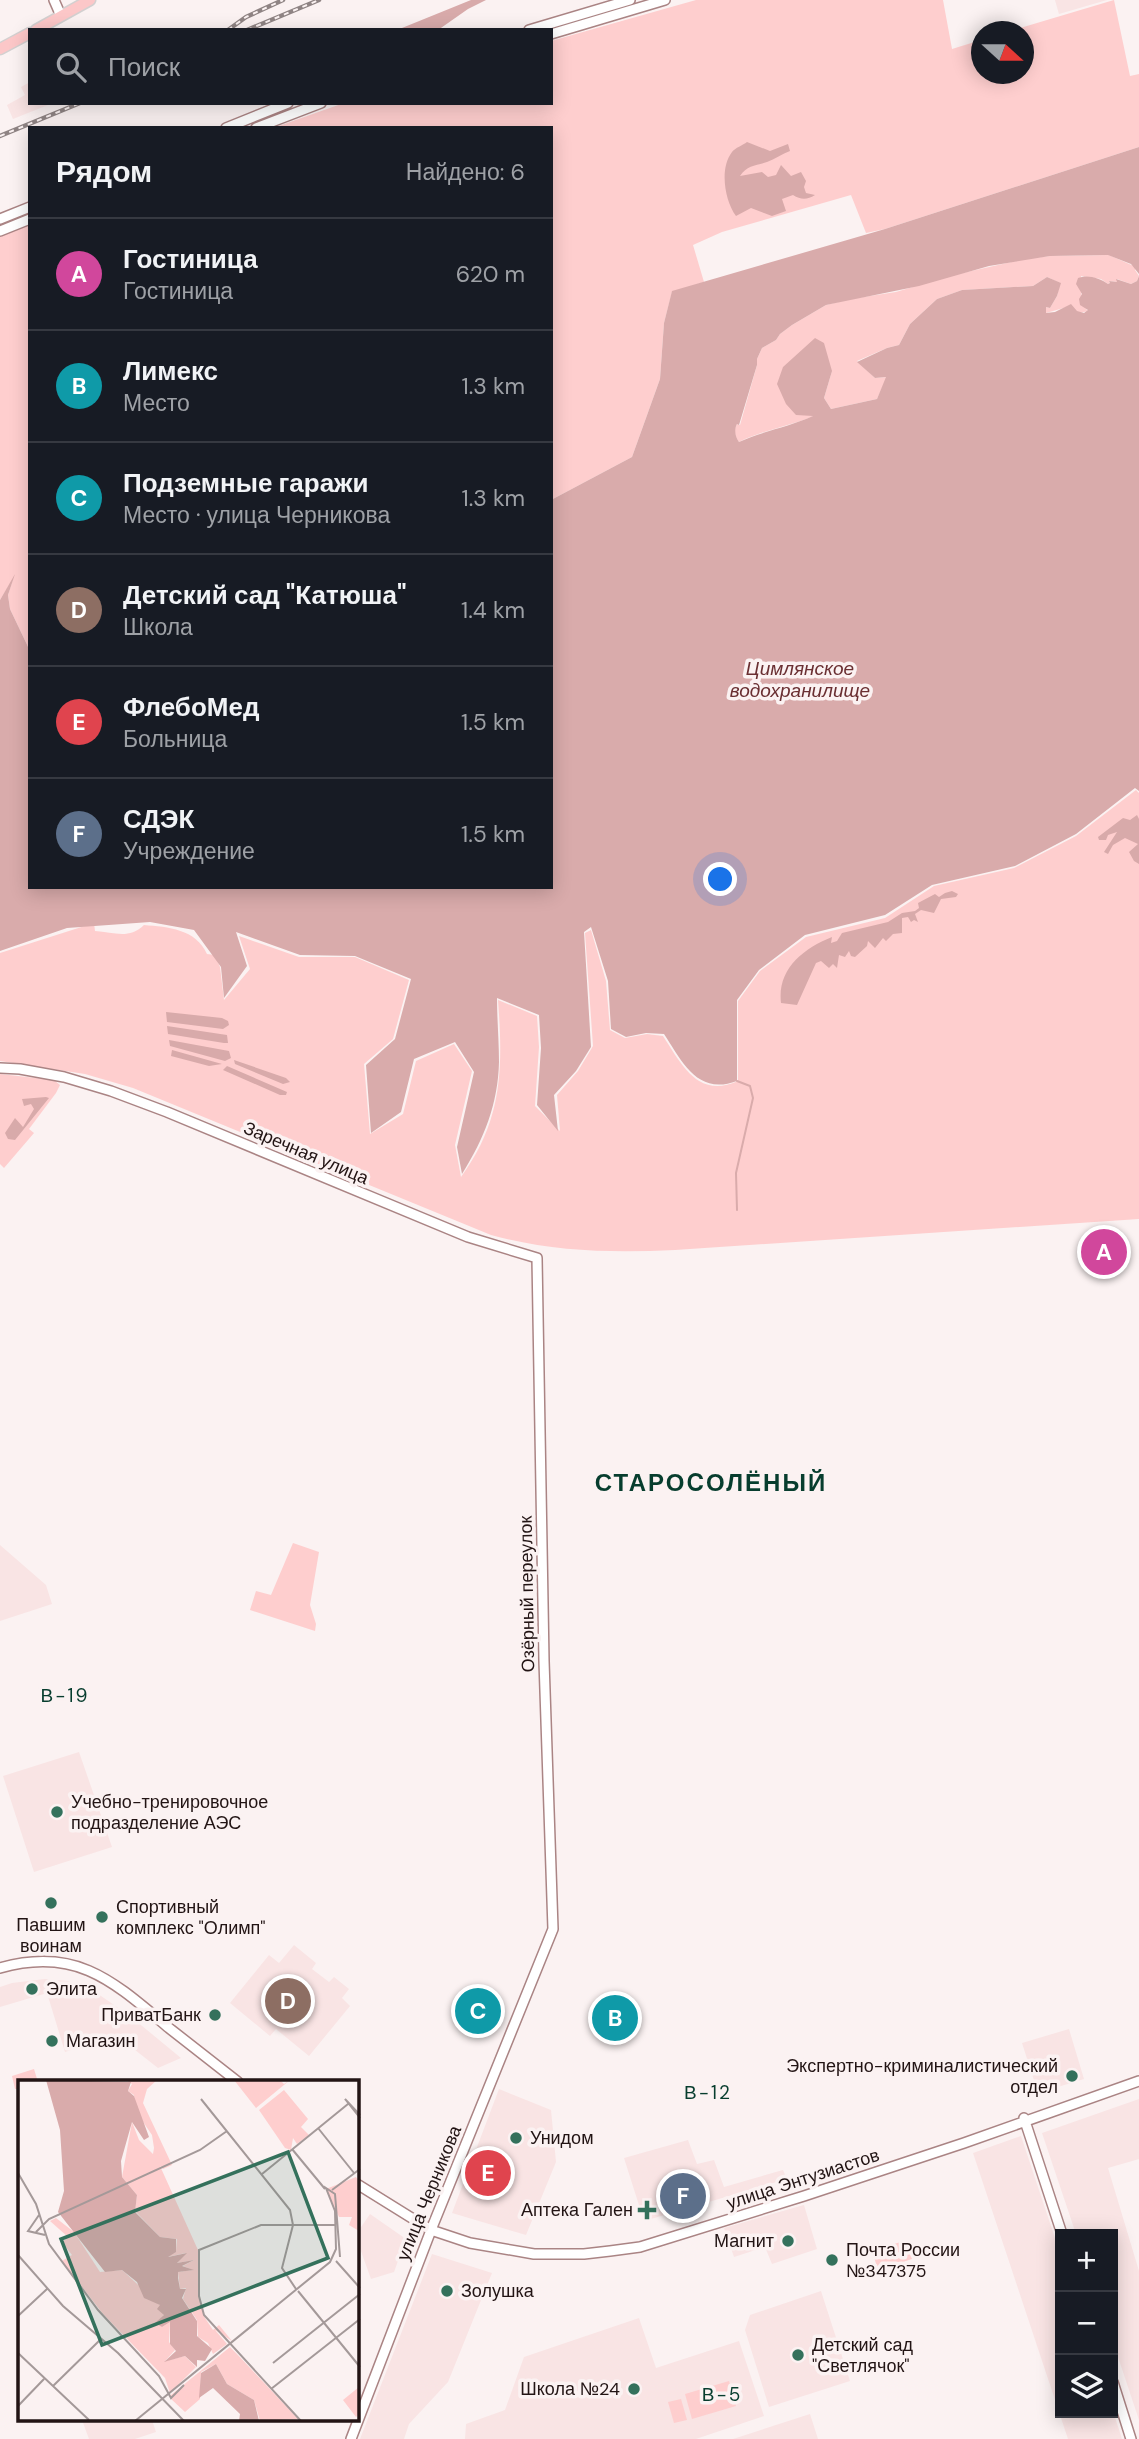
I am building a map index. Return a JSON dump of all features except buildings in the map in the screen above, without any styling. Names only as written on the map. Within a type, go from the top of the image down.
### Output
[{"type":"main road","points":[[40,28],[90,0]]},
{"type":"main road","points":[[0,50],[28,34]]},
{"type":"street","points":[[54,0],[61,16]]},
{"type":"street","points":[[536,28],[630,0]]},
{"type":"street","points":[[553,33],[665,0]]},
{"type":"street","points":[[231,126],[283,105]]},
{"type":"street","points":[[261,126],[316,105]]},
{"type":"street","points":[[0,219],[28,209]]},
{"type":"street","points":[[0,231],[28,220]]},
{"type":"street","name":"Заречная улица","points":[[0,1068],[64,1077],[111,1091],[468,1237],[537,1258]]},
{"type":"street","name":"Озёрный переулок","points":[[537,1258],[544,1661],[553,1929]]},
{"type":"street","name":"улица Черникова","points":[[353,2439],[433,2228],[553,1929]]},
{"type":"street","points":[[0,1971],[40,1961],[53,1961],[79,1966],[100,1975],[134,1998],[235,2080]]},
{"type":"street","points":[[0,1971],[53,1966],[77,1969],[96,1978],[131,2002],[227,2080]]},
{"type":"street","name":"улица Энтузиастов","points":[[359,2185],[433,2228],[470,2243],[534,2254],[584,2254],[640,2247],[964,2143],[1025,2119],[1139,2081]]},
{"type":"street","points":[[1025,2119],[1061,2229]]},
{"type":"street","points":[[359,2179],[433,2228]]},
{"type":"street","points":[[1118,2399],[1130,2439]]},
{"type":"street","points":[[1118,2404],[1130,2439]]},
{"type":"shaded area","points":[[471,0],[486,0],[441,28],[402,28]]},
{"type":"shaded area","points":[[696,0],[943,0],[952,49],[971,43],[971,84],[1034,84],[1034,24],[1114,0],[1130,76],[1139,74],[1139,147],[885,229],[866,233],[851,195],[722,232],[693,245],[704,282],[672,292],[664,323],[660,379],[632,457],[553,499],[553,126],[279,126],[338,105],[553,105],[553,40]]},
{"type":"shaded area","points":[[1055,0],[1107,0],[1059,14]]},
{"type":"shaded area","points":[[28,83],[28,105],[48,105],[13,119],[7,105],[25,95],[21,87]]},
{"type":"shaded area","points":[[747,142],[770,151],[788,144],[790,151],[749,168],[740,176],[762,172],[768,177],[776,175],[781,165],[791,176],[801,172],[806,181],[806,193],[815,195],[804,199],[793,195],[782,199],[786,211],[772,216],[751,208],[736,216],[726,194],[726,167],[732,152]]},
{"type":"shaded area","points":[[28,224],[28,647],[10,609],[8,595],[13,579],[0,600],[0,235]]},
{"type":"shaded area","points":[[1109,255],[1136,267],[1139,276],[1137,281],[1131,284],[1117,279],[1117,282],[1109,281],[1108,284],[1101,279],[1081,276],[1082,300],[1088,311],[1080,313],[1067,307],[1046,313],[1046,307],[1050,308],[1057,296],[1060,283],[1047,277],[1033,286],[962,290],[937,299],[910,324],[899,345],[857,361],[875,378],[887,377],[877,399],[831,409],[824,398],[832,371],[814,416],[739,442],[736,438],[735,429],[737,424],[740,425],[762,348],[776,340],[792,325],[826,305],[896,292],[949,276],[1025,259]]},
{"type":"shaded area","points":[[1136,790],[1139,793],[1139,1219],[675,1250],[606,1251],[537,1245],[491,1235],[133,1088],[85,1074],[0,1061],[0,953],[94,923],[95,931],[126,934],[144,925],[172,928],[189,934],[207,954],[215,955],[220,967],[224,1000],[250,969],[239,936],[299,957],[355,957],[409,980],[393,1039],[364,1064],[370,1134],[403,1114],[416,1061],[454,1044],[472,1071],[455,1145],[461,1177],[485,1135],[497,1092],[500,1070],[498,1000],[537,1016],[539,1047],[535,1106],[560,1131],[557,1095],[578,1071],[593,1046],[585,933],[591,930],[606,981],[610,1030],[625,1038],[647,1034],[663,1036],[693,1076],[712,1086],[724,1085],[738,1081],[738,1001],[760,971],[806,937],[885,918],[934,886],[1014,868],[1076,836]]},
{"type":"shaded area","points":[[1137,815],[1139,864],[1129,852],[1138,844],[1125,838],[1113,845],[1108,854],[1104,852],[1117,832],[1108,835],[1106,840],[1099,840],[1098,837],[1123,818],[1130,820]]},
{"type":"shaded area","points":[[952,891],[958,894],[956,897],[941,899],[934,913],[921,910],[915,914],[918,922],[911,922],[908,917],[902,918],[902,933],[893,934],[886,941],[883,938],[875,948],[868,941],[867,946],[855,957],[851,956],[849,951],[845,957],[839,955],[837,968],[833,964],[829,968],[821,961],[816,963],[797,1005],[781,1003],[783,980],[787,971],[811,948],[832,937],[831,943],[837,941],[842,933],[888,922],[902,913],[915,911],[919,908],[918,903],[935,894],[939,897]]},
{"type":"shaded area","points":[[166,1012],[222,1018],[228,1021],[229,1025],[223,1029],[167,1022]]},
{"type":"shaded area","points":[[167,1026],[227,1035],[228,1043],[168,1034]]},
{"type":"shaded area","points":[[169,1040],[229,1051],[231,1058],[225,1061],[170,1046]]},
{"type":"shaded area","points":[[172,1050],[222,1064],[209,1066],[171,1056]]},
{"type":"shaded area","points":[[234,1060],[286,1078],[290,1082],[283,1084],[235,1064]]},
{"type":"shaded area","points":[[227,1066],[287,1092],[286,1095],[280,1095],[223,1070]]},
{"type":"shaded area","points":[[0,1074],[54,1080],[60,1085],[29,1129],[34,1133],[4,1168],[0,1164]]},
{"type":"shaded area","points":[[49,1098],[15,1140],[8,1139],[5,1133],[15,1118],[23,1127],[34,1109],[31,1104],[24,1106],[22,1099]]},
{"type":"shaded area","points":[[293,1543],[319,1552],[310,1605],[316,1624],[315,1631],[250,1610],[256,1591],[271,1595]]},
{"type":"shaded area","points":[[0,1545],[46,1585],[52,1604],[0,1621]]},
{"type":"shaded area","name":"Учебно-тренировочное подразделение АЭС","points":[[79,1752],[112,1847],[34,1872],[3,1776]]},
{"type":"shaded area","points":[[294,1945],[316,1963],[312,1969],[329,1982],[334,1977],[349,1989],[342,1998],[350,2006],[309,2056],[276,2029],[270,2036],[230,2003],[269,1955],[279,1963]]},
{"type":"shaded area","points":[[45,1979],[88,1987],[130,2016],[181,2058],[158,2068],[116,2035],[65,2052],[47,1993],[0,2007],[0,1987]]},
{"type":"shaded area","points":[[1069,2029],[1084,2079],[1038,2093],[1022,2043]]},
{"type":"shaded area","points":[[34,2069],[37,2080],[18,2080],[18,2089],[15,2089],[12,2076]]},
{"type":"shaded area","points":[[499,2089],[551,2110],[556,2162],[526,2235],[452,2213]]},
{"type":"shaded area","points":[[1139,2099],[1139,2159],[1108,2168],[1139,2271],[1139,2420],[1118,2357],[1118,2229],[1074,2229],[1042,2133]]},
{"type":"shaded area","points":[[1021,2136],[1055,2238],[1055,2400],[973,2153]]},
{"type":"shaded area","points":[[688,2140],[697,2164],[714,2160],[724,2187],[783,2170],[787,2179],[644,2221],[624,2158]]},
{"type":"shaded area","points":[[804,2205],[817,2249],[772,2264],[765,2247],[734,2257],[724,2228]]},
{"type":"shaded area","points":[[370,2214],[406,2239],[394,2272],[371,2279],[359,2246],[359,2230]]},
{"type":"shaded area","points":[[907,2240],[912,2259],[878,2270],[872,2251]]},
{"type":"shaded area","points":[[432,2254],[492,2273],[448,2382],[409,2424],[404,2439],[360,2439]]},
{"type":"shaded area","name":"Детский сад \"Светлячок\"","points":[[821,2291],[850,2381],[769,2407],[745,2330],[750,2315]]},
{"type":"shaded area","name":"Школа №24","points":[[639,2318],[656,2368],[739,2341],[764,2416],[696,2439],[465,2439],[466,2424],[505,2410],[524,2357]]},
{"type":"shaded area","points":[[729,2381],[736,2406],[692,2419],[685,2394]]},
{"type":"shaded area","points":[[681,2399],[687,2420],[674,2423],[668,2402]]},
{"type":"shaded area","points":[[810,2414],[818,2439],[733,2439]]},
{"type":"shaded area","points":[[1061,2418],[1115,2418],[1122,2439],[1068,2439]]},
{"type":"shaded area","points":[[83,2422],[153,2422],[156,2432],[135,2439],[89,2439]]},
{"type":"water","name":"Цимлянское водохранилище","points":[[1139,147],[1139,274],[1131,264],[1108,255],[1050,256],[989,266],[919,286],[826,305],[792,325],[776,340],[762,348],[739,425],[735,428],[739,442],[813,416],[796,415],[786,404],[777,384],[783,367],[815,338],[824,343],[832,371],[824,398],[831,409],[877,399],[886,377],[875,378],[857,362],[899,345],[910,324],[937,299],[962,290],[1033,286],[1047,277],[1061,283],[1050,308],[1046,307],[1046,313],[1055,312],[1071,304],[1077,311],[1084,313],[1088,310],[1080,305],[1082,294],[1076,284],[1078,278],[1093,277],[1108,284],[1109,281],[1117,282],[1116,279],[1131,284],[1137,281],[1139,276],[1139,791],[1135,788],[1076,834],[1015,866],[932,885],[885,915],[805,935],[759,970],[737,1000],[737,1081],[711,1084],[701,1080],[684,1065],[664,1034],[646,1033],[626,1037],[611,1029],[608,981],[591,927],[584,932],[591,1047],[576,1071],[554,1095],[558,1131],[537,1105],[541,1048],[539,1015],[497,998],[499,1062],[496,1092],[483,1134],[462,1174],[457,1147],[474,1072],[455,1042],[414,1059],[401,1112],[371,1133],[366,1065],[395,1039],[411,979],[355,956],[300,955],[236,932],[247,966],[224,998],[221,967],[194,930],[150,922],[67,928],[0,951],[0,600],[15,574],[8,595],[10,609],[28,647],[28,889],[553,889],[553,499],[632,457],[660,379],[664,323],[672,291],[885,229]]},
{"type":"waterway","points":[[737,1081],[750,1086],[753,1098],[736,1173],[737,1210]]},
{"type":"railway","points":[[231,28],[246,17],[283,0]]},
{"type":"railway","points":[[252,28],[319,0]]},
{"type":"railway","points":[[0,136],[75,105]]},
{"type":"place","name":"Гостиница","points":[[1104,1252]]},
{"type":"place","name":"Учебно-тренировочное подразделение АЭС","points":[[57,1812]]},
{"type":"place","name":"Павшим воинам","points":[[51,1903]]},
{"type":"place","name":"Спортивный комплекс \"Олимп\"","points":[[102,1917]]},
{"type":"place","name":"Элита","points":[[32,1989]]},
{"type":"place","name":"Детский сад \"Катюша\"","points":[[288,2001]]},
{"type":"place","name":"Подземные гаражи","points":[[478,2011]]},
{"type":"place","name":"ПриватБанк","points":[[215,2015]]},
{"type":"place","name":"Лимекс","points":[[615,2018]]},
{"type":"place","name":"Магазин","points":[[52,2041]]},
{"type":"place","name":"Экспертно-криминалистический отдел","points":[[1072,2076]]},
{"type":"place","name":"Унидом","points":[[516,2138]]},
{"type":"place","name":"ФлебоМед","points":[[488,2173]]},
{"type":"place","name":"СДЭК","points":[[683,2196]]},
{"type":"place","name":"Аптека Гален","points":[[647,2210]]},
{"type":"place","name":"Магнит","points":[[788,2241]]},
{"type":"place","name":"Почта России №347375","points":[[832,2260]]},
{"type":"place","name":"Золушка","points":[[447,2291]]},
{"type":"place","name":"Детский сад \"Светлячок\"","points":[[798,2355]]},
{"type":"place","name":"Школа №24","points":[[634,2389]]},
{"type":"district","name":"СТАРОCОЛЁНЫЙ","points":[[711,1483]]},
{"type":"district","name":"В-19","points":[[65,1695]]},
{"type":"district","name":"В-12","points":[[708,2092]]},
{"type":"district","name":"В-5","points":[[722,2394]]}]
